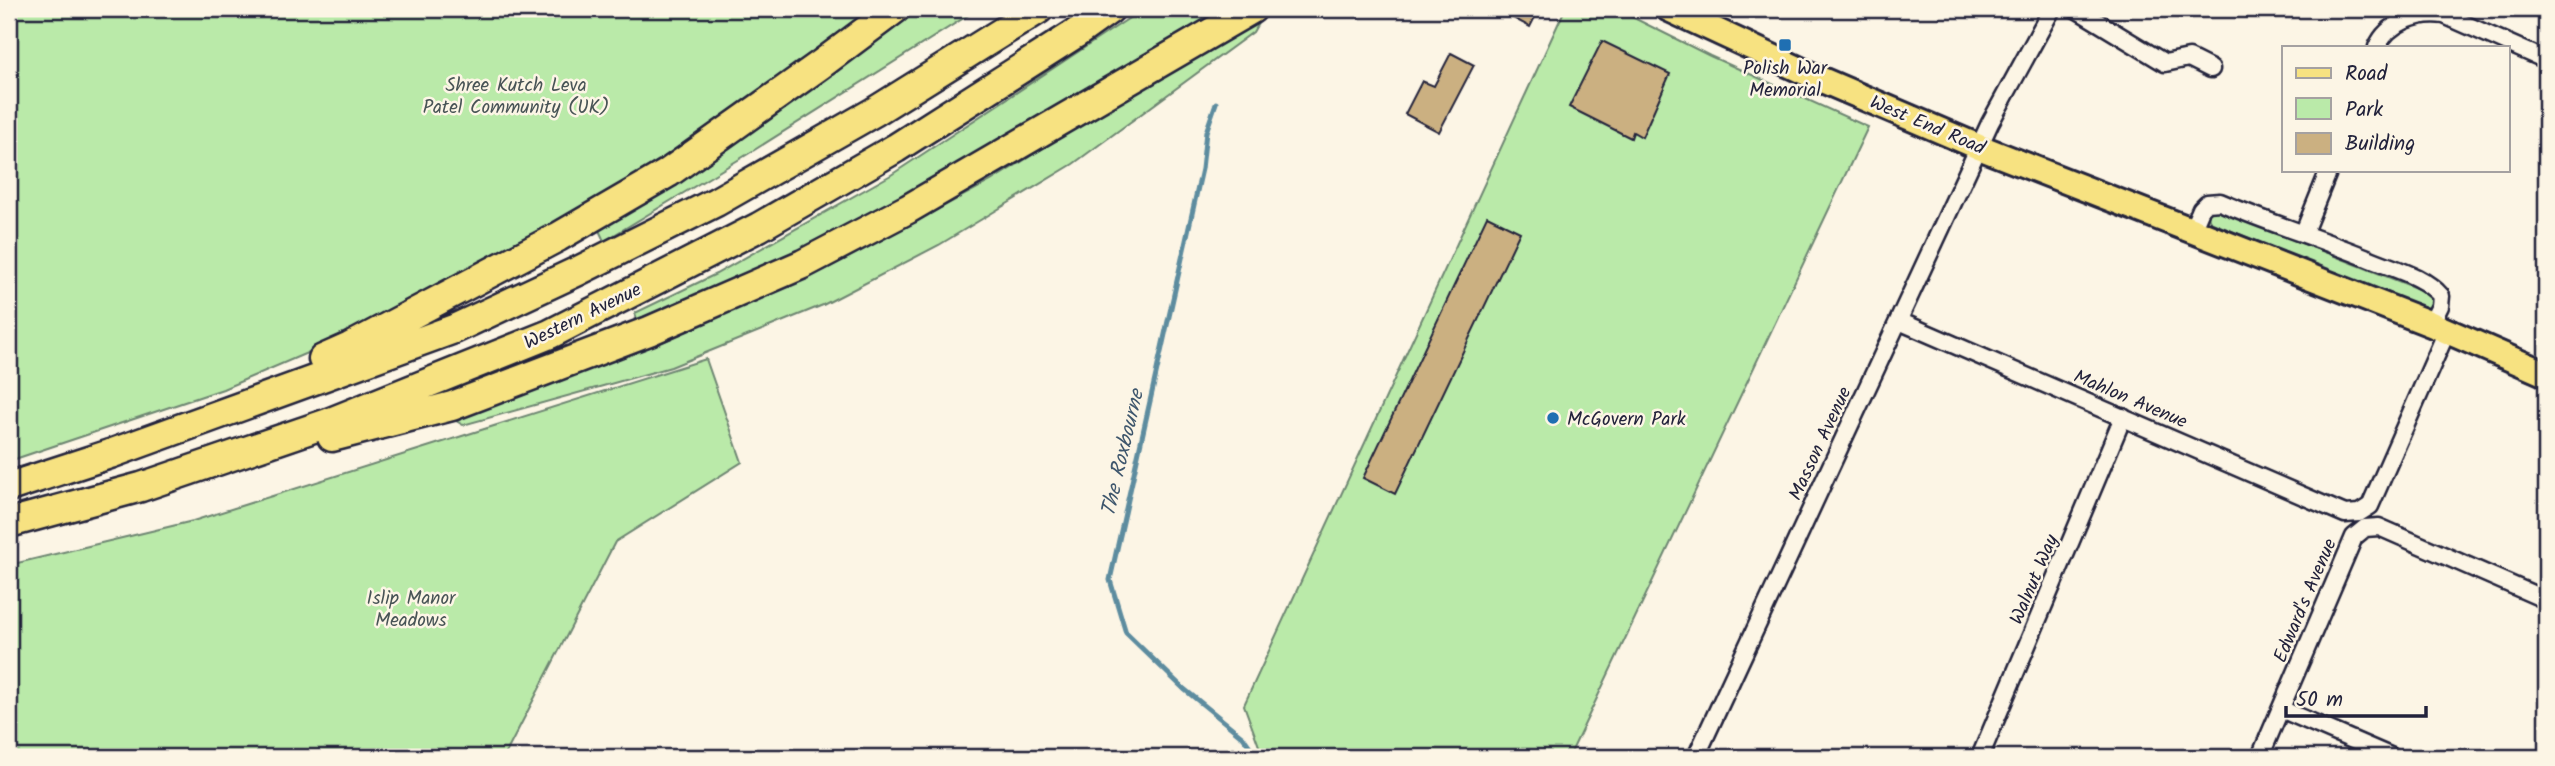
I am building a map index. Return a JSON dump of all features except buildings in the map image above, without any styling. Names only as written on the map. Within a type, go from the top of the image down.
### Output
[{"type":"highway","points":[[110,454],[350,347],[558,237],[668,173],[895,9]]},
{"type":"highway","points":[[9,487],[110,454],[454,329],[716,202],[874,112],[1039,9]]},
{"type":"highway","name":"Western Avenue","points":[[9,523],[141,486],[328,423],[550,334],[759,227],[896,148],[1110,9]]},
{"type":"highway","points":[[141,486],[452,406],[649,331],[803,264],[908,209],[1252,9]]},
{"type":"main road","name":"West End Road","points":[[1669,9],[1822,80],[1979,147],[2439,328],[2546,374]]},
{"type":"street","name":"Masson Avenue","points":[[1696,757],[1979,147],[2019,66],[2052,9]]},
{"type":"street","points":[[2076,9],[2165,63],[2189,58],[2211,69]]},
{"type":"street","points":[[2377,46],[2392,27],[2428,13],[2444,15],[2546,60]]},
{"type":"street","points":[[2304,232],[2328,172]]},
{"type":"street","points":[[2192,230],[2201,208],[2207,203],[2220,202],[2304,232],[2433,287],[2441,296],[2439,328]]},
{"type":"street","name":"Mahlon Avenue","points":[[1899,321],[2345,514],[2359,513],[2370,506],[2439,328]]},
{"type":"street","name":"Walnut Way","points":[[1980,757],[2123,417]]},
{"type":"street","name":"Edward's Avenue","points":[[2260,757],[2354,537],[2364,528],[2379,527],[2546,600]]},
{"type":"street","points":[[2281,709],[2392,757]]},
{"type":"green space","name":"Shree Kutch Leva Patel Community (UK)","points":[[9,9],[876,9],[692,139],[601,197],[377,323],[223,389],[9,461]]},
{"type":"green space","points":[[917,9],[978,9],[604,241],[598,228],[771,116]]},
{"type":"green space","points":[[1143,9],[1236,9],[925,191],[788,259],[638,323],[635,313],[716,274],[891,175]]},
{"type":"green space","name":"McGovern Park","points":[[1565,9],[1616,9],[1710,56],[1868,127],[1569,757],[1263,757],[1244,705]]},
{"type":"green space","points":[[1264,13],[1253,32],[1073,164],[939,245],[823,305],[671,367],[463,425],[451,418],[662,342],[824,270],[991,181],[1138,88]]},
{"type":"green space","points":[[2215,209],[2426,292],[2433,301],[2429,308],[2424,310],[2210,222],[2208,215]]},
{"type":"green space","name":"Islip Manor Meadows","points":[[706,359],[742,462],[615,542],[504,757],[9,757],[9,565],[193,521]]},
{"type":"waterway","name":"The Roxbourne","points":[[1216,103],[1206,132],[1202,169],[1110,580],[1126,633],[1184,689],[1243,737],[1257,757]]},
{"type":"place","name":"Polish War Memorial","points":[[1785,45]]},
{"type":"place","name":"McGovern Park","points":[[1553,418]]}]
